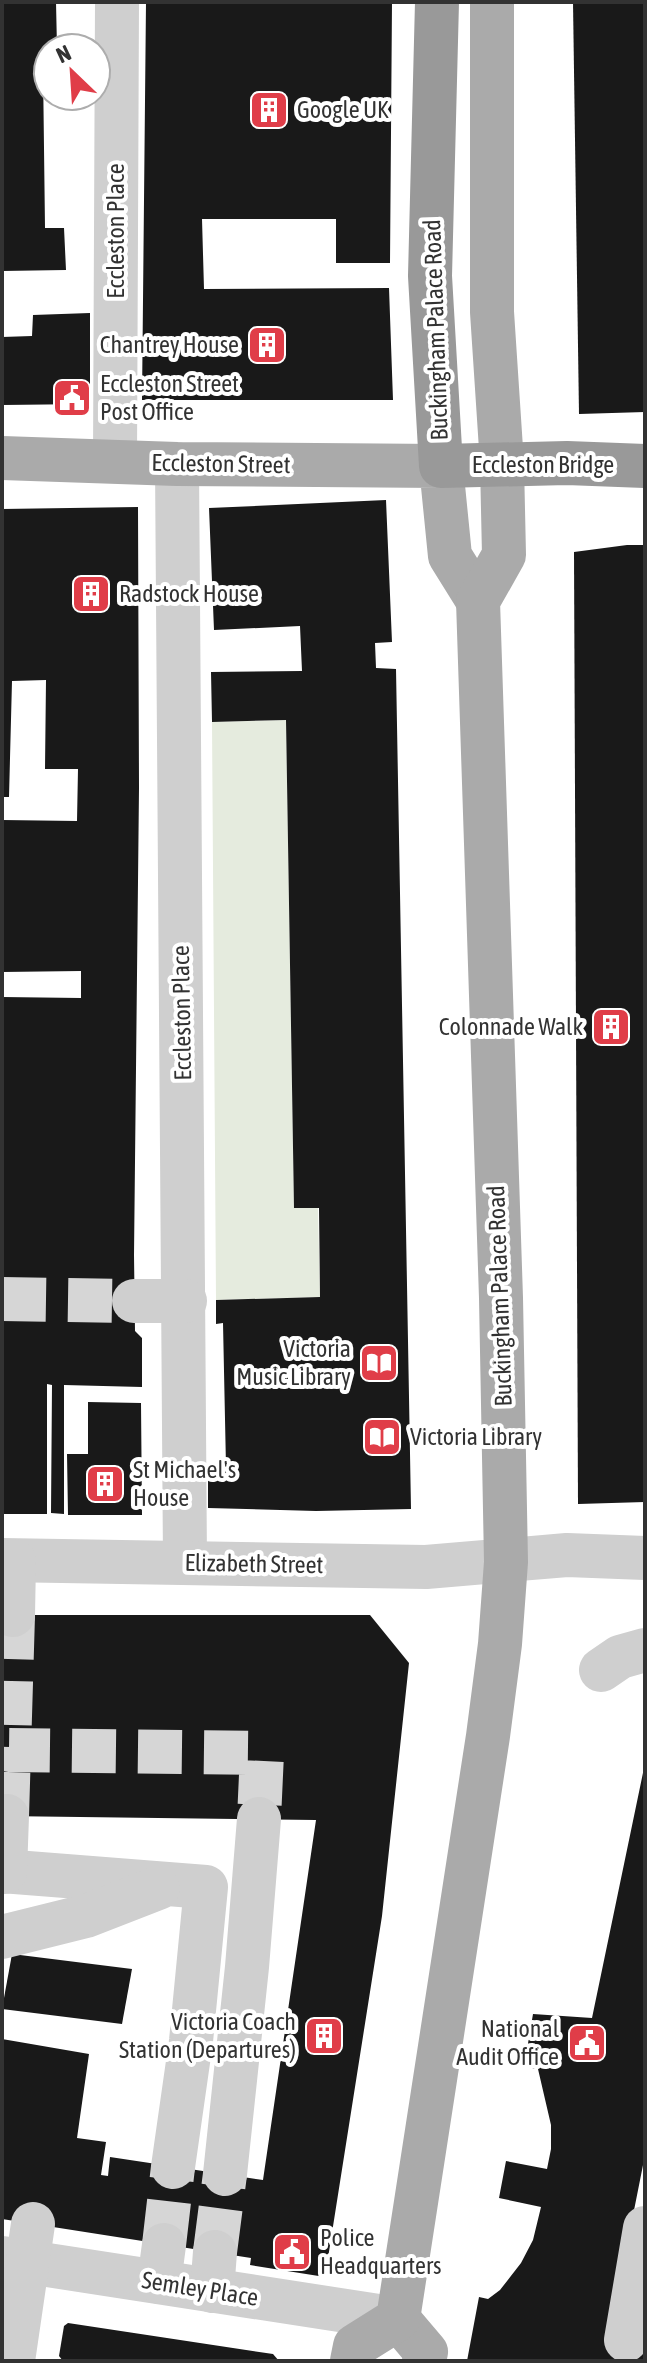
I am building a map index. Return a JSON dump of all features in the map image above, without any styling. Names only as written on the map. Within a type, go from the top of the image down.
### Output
[{"type":"highway","name":"Buckingham Palace Road","points":[[437,2],[430,289],[441,466]]},
{"type":"highway","name":"Eccleston Bridge","points":[[441,466],[645,466]]},
{"type":"main road","points":[[478,601],[504,555],[502,464],[492,312],[492,2]]},
{"type":"main road","name":"Eccleston Street","points":[[2,458],[177,464],[441,466]]},
{"type":"main road","name":"Buckingham Palace Road","points":[[398,2319],[488,1736],[500,1644],[506,1562],[478,601],[450,556],[441,466]]},
{"type":"main road","points":[[352,2361],[355,2346],[398,2319],[426,2352],[424,2361]]},
{"type":"street","name":"Eccleston Place","points":[[115,460],[117,2]]},
{"type":"street","name":"Eccleston Place","points":[[177,464],[185,1563]]},
{"type":"street","points":[[134,1301],[185,1301]]},
{"type":"street","name":"Elizabeth Street","points":[[8,1561],[426,1567],[567,1555],[645,1558]]},
{"type":"street","points":[[8,1561],[13,1615]]},
{"type":"street","points":[[601,1670],[620,1657],[645,1650]]},
{"type":"street","points":[[7,1816],[3,1872],[206,1887],[191,2041],[173,2167]]},
{"type":"street","points":[[225,2174],[246,1982],[259,1819]]},
{"type":"street","points":[[2,1937],[86,1916],[167,1885]]},
{"type":"street","points":[[626,2340],[645,2228]]},
{"type":"street","points":[[13,2361],[21,2248]]},
{"type":"street","name":"Semley Place","points":[[21,2248],[213,2272],[398,2319]]},
{"type":"shaded area","points":[[286,720],[294,1207],[318,1208],[320,1297],[216,1300],[212,722]]},
{"type":"building","points":[[2,2],[56,2],[57,32],[32,32],[32,112],[44,112],[45,228],[64,228],[66,270],[2,271]]},
{"type":"building","name":"Google UK","points":[[146,2],[392,2],[390,263],[336,263],[336,219],[202,219],[204,289],[389,288],[393,400],[142,400]]},
{"type":"building","points":[[573,2],[645,2],[645,412],[579,414]]},
{"type":"building","points":[[90,313],[90,404],[2,405],[2,337],[32,336],[33,315]]},
{"type":"building","points":[[386,500],[392,642],[375,643],[376,668],[396,669],[411,1509],[316,1511],[208,1508],[208,1467],[226,1467],[223,1323],[216,1324],[216,1300],[320,1297],[319,1208],[294,1208],[286,720],[212,722],[211,672],[302,671],[300,626],[214,630],[209,508]]},
{"type":"building","points":[[138,507],[139,788],[134,1255],[135,1331],[142,1338],[142,1387],[64,1385],[64,1514],[51,1513],[52,1385],[47,1384],[47,1514],[2,1514],[2,997],[81,998],[81,971],[2,972],[2,820],[77,821],[78,769],[45,769],[46,680],[12,681],[9,797],[2,797],[2,509]]},
{"type":"building","name":"Colonnade Walk","points":[[645,545],[645,1502],[578,1504],[574,552]]},
{"type":"building","name":"St Michael's House","points":[[88,1402],[141,1403],[142,1515],[68,1515],[67,1454],[88,1454]]},
{"type":"building","name":"Victoria Coach Station (Departures)","points":[[2,1615],[370,1615],[409,1663],[382,1916],[325,2277],[250,2265],[251,2258],[2,2219],[2,2039],[89,2054],[77,2138],[106,2142],[101,2175],[108,2176],[110,2157],[263,2180],[316,1820],[2,1816]]},
{"type":"building","name":"National Audit Office","points":[[644,1768],[645,2155],[609,2336],[645,2345],[645,2361],[467,2361],[479,2297],[488,2299],[500,2290],[521,2263],[533,2240],[541,2207],[499,2198],[506,2161],[547,2169],[551,2149],[551,2125],[538,2069],[524,2067],[533,2014],[592,2018]]},
{"type":"building","points":[[12,1954],[132,1969],[122,2024],[2,2009]]},
{"type":"building","points":[[68,2323],[273,2354],[279,2361],[63,2361],[59,2356],[64,2326]]},
{"type":"tunnel","points":[[2,1299],[134,1301]]},
{"type":"tunnel","points":[[13,1615],[9,1750],[262,1753],[259,1819]]},
{"type":"tunnel","points":[[7,1816],[9,1750]]},
{"type":"tunnel","points":[[164,2245],[173,2167]]},
{"type":"tunnel","points":[[215,2252],[225,2174]]},
{"type":"place","name":"Google UK","points":[[269,110]]},
{"type":"place","name":"Chantrey House","points":[[267,345]]},
{"type":"place","name":"Eccleston Street Post Office","points":[[72,398]]},
{"type":"place","name":"Radstock House","points":[[91,594]]},
{"type":"place","name":"Colonnade Walk","points":[[611,1027]]},
{"type":"place","name":"Victoria Music Library","points":[[379,1363]]},
{"type":"place","name":"Victoria Library","points":[[382,1437]]},
{"type":"place","name":"St Michael's House","points":[[105,1484]]},
{"type":"place","name":"Victoria Coach Station (Departures)","points":[[324,2036]]},
{"type":"place","name":"National Audit Office","points":[[587,2043]]},
{"type":"place","name":"Police Headquarters","points":[[292,2252]]}]
